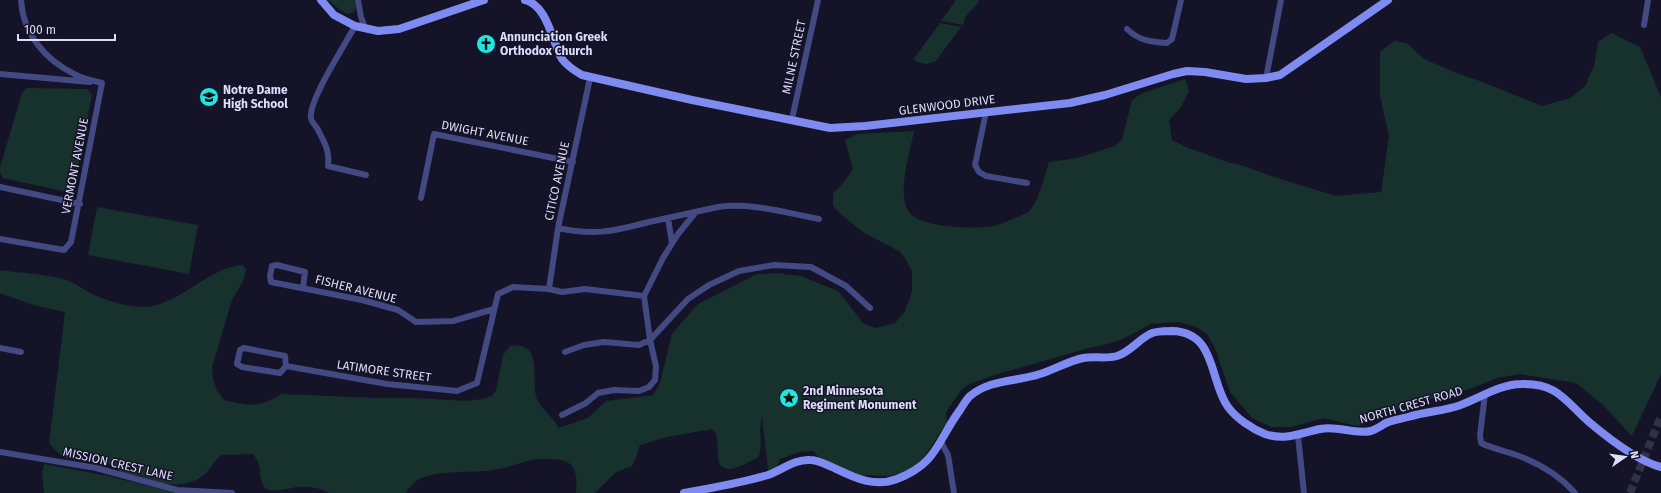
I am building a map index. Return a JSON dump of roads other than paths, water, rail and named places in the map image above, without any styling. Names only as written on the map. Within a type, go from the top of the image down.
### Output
[{"type":"street","points":[[21,0],[21,7],[29,33],[40,48],[64,68],[77,75],[102,84]]},
{"type":"street","points":[[321,0],[334,15],[355,26],[378,31],[399,29],[484,0]]},
{"type":"street","points":[[358,0],[361,18],[365,28]]},
{"type":"street","name":"GLENWOOD DRIVE","points":[[525,0],[530,1],[547,22],[563,61],[573,70],[590,78],[830,128],[1070,103],[1105,95],[1172,74],[1187,71],[1205,72],[1246,79],[1266,78],[1280,75],[1388,0]]},
{"type":"street","name":"MILNE STREET","points":[[792,119],[818,0]]},
{"type":"street","points":[[1127,29],[1134,36],[1149,42],[1167,43],[1172,39],[1180,0]]},
{"type":"street","points":[[1266,78],[1281,0]]},
{"type":"street","points":[[1644,25],[1648,0]]},
{"type":"street","points":[[355,26],[319,92],[311,110],[311,118],[327,147],[329,155],[328,166],[366,174]]},
{"type":"street","points":[[0,74],[102,84]]},
{"type":"street","name":"CITICO AVENUE","points":[[549,289],[558,228],[590,78]]},
{"type":"street","name":"VERMONT AVENUE","points":[[0,239],[64,250],[71,242],[80,204],[102,84]]},
{"type":"street","points":[[986,112],[975,165],[979,172],[986,176],[1027,183]]},
{"type":"street","name":"DWIGHT AVENUE","points":[[421,198],[434,134],[573,162]]},
{"type":"street","points":[[0,187],[80,204]]},
{"type":"street","points":[[558,228],[576,232],[597,233],[626,229],[718,206],[732,205],[765,208],[819,219]]},
{"type":"street","points":[[562,415],[586,403],[598,393],[614,390],[639,391],[649,387],[655,380],[656,366],[650,340],[644,296],[672,243],[696,212]]},
{"type":"street","points":[[668,218],[672,243]]},
{"type":"street","name":"FISHER AVENUE","points":[[303,288],[305,272],[277,265],[272,266],[270,276],[271,282],[362,300],[398,310],[416,322],[453,321],[494,309]]},
{"type":"street","points":[[565,352],[584,345],[604,342],[639,345],[650,340],[688,299],[709,285],[739,271],[774,265],[811,267],[846,286],[870,308]]},
{"type":"street","points":[[494,309],[498,294],[513,288],[549,289],[562,292],[585,289],[644,296]]},
{"type":"street","name":"LATIMORE STREET","points":[[286,366],[387,384],[457,391],[477,383],[494,309]]},
{"type":"street","name":"NORTH CREST ROAD","points":[[684,493],[743,482],[772,473],[798,462],[809,460],[821,462],[856,479],[874,483],[894,480],[919,469],[929,459],[941,442],[954,418],[969,397],[986,386],[1035,376],[1082,358],[1113,357],[1123,353],[1151,333],[1174,331],[1188,334],[1200,342],[1211,360],[1218,384],[1229,409],[1248,425],[1265,434],[1283,438],[1298,436],[1323,428],[1336,428],[1361,433],[1375,430],[1386,423],[1460,405],[1504,387],[1521,384],[1543,386],[1560,394],[1588,421],[1620,445],[1650,464],[1661,467]]},
{"type":"street","points":[[0,348],[21,352]]},
{"type":"street","points":[[244,348],[285,356],[286,366],[280,374],[242,367],[236,364],[240,350],[244,348]]},
{"type":"street","points":[[1485,394],[1480,435],[1481,443],[1492,449],[1519,456],[1551,471],[1575,493]]},
{"type":"street","points":[[1298,436],[1304,493]]},
{"type":"street","points":[[941,442],[948,455],[954,493]]},
{"type":"street","name":"MISSION CREST LANE","points":[[0,452],[96,468],[177,490],[232,493]]},
{"type":"tunnel","points":[[1630,493],[1661,416]]},
{"type":"place","name":"Annunciation Greek Orthodox Church","points":[[486,44]]},
{"type":"place","name":"Notre Dame High School","points":[[209,97]]},
{"type":"place","name":"2nd Minnesota Regiment Monument","points":[[789,398]]}]
